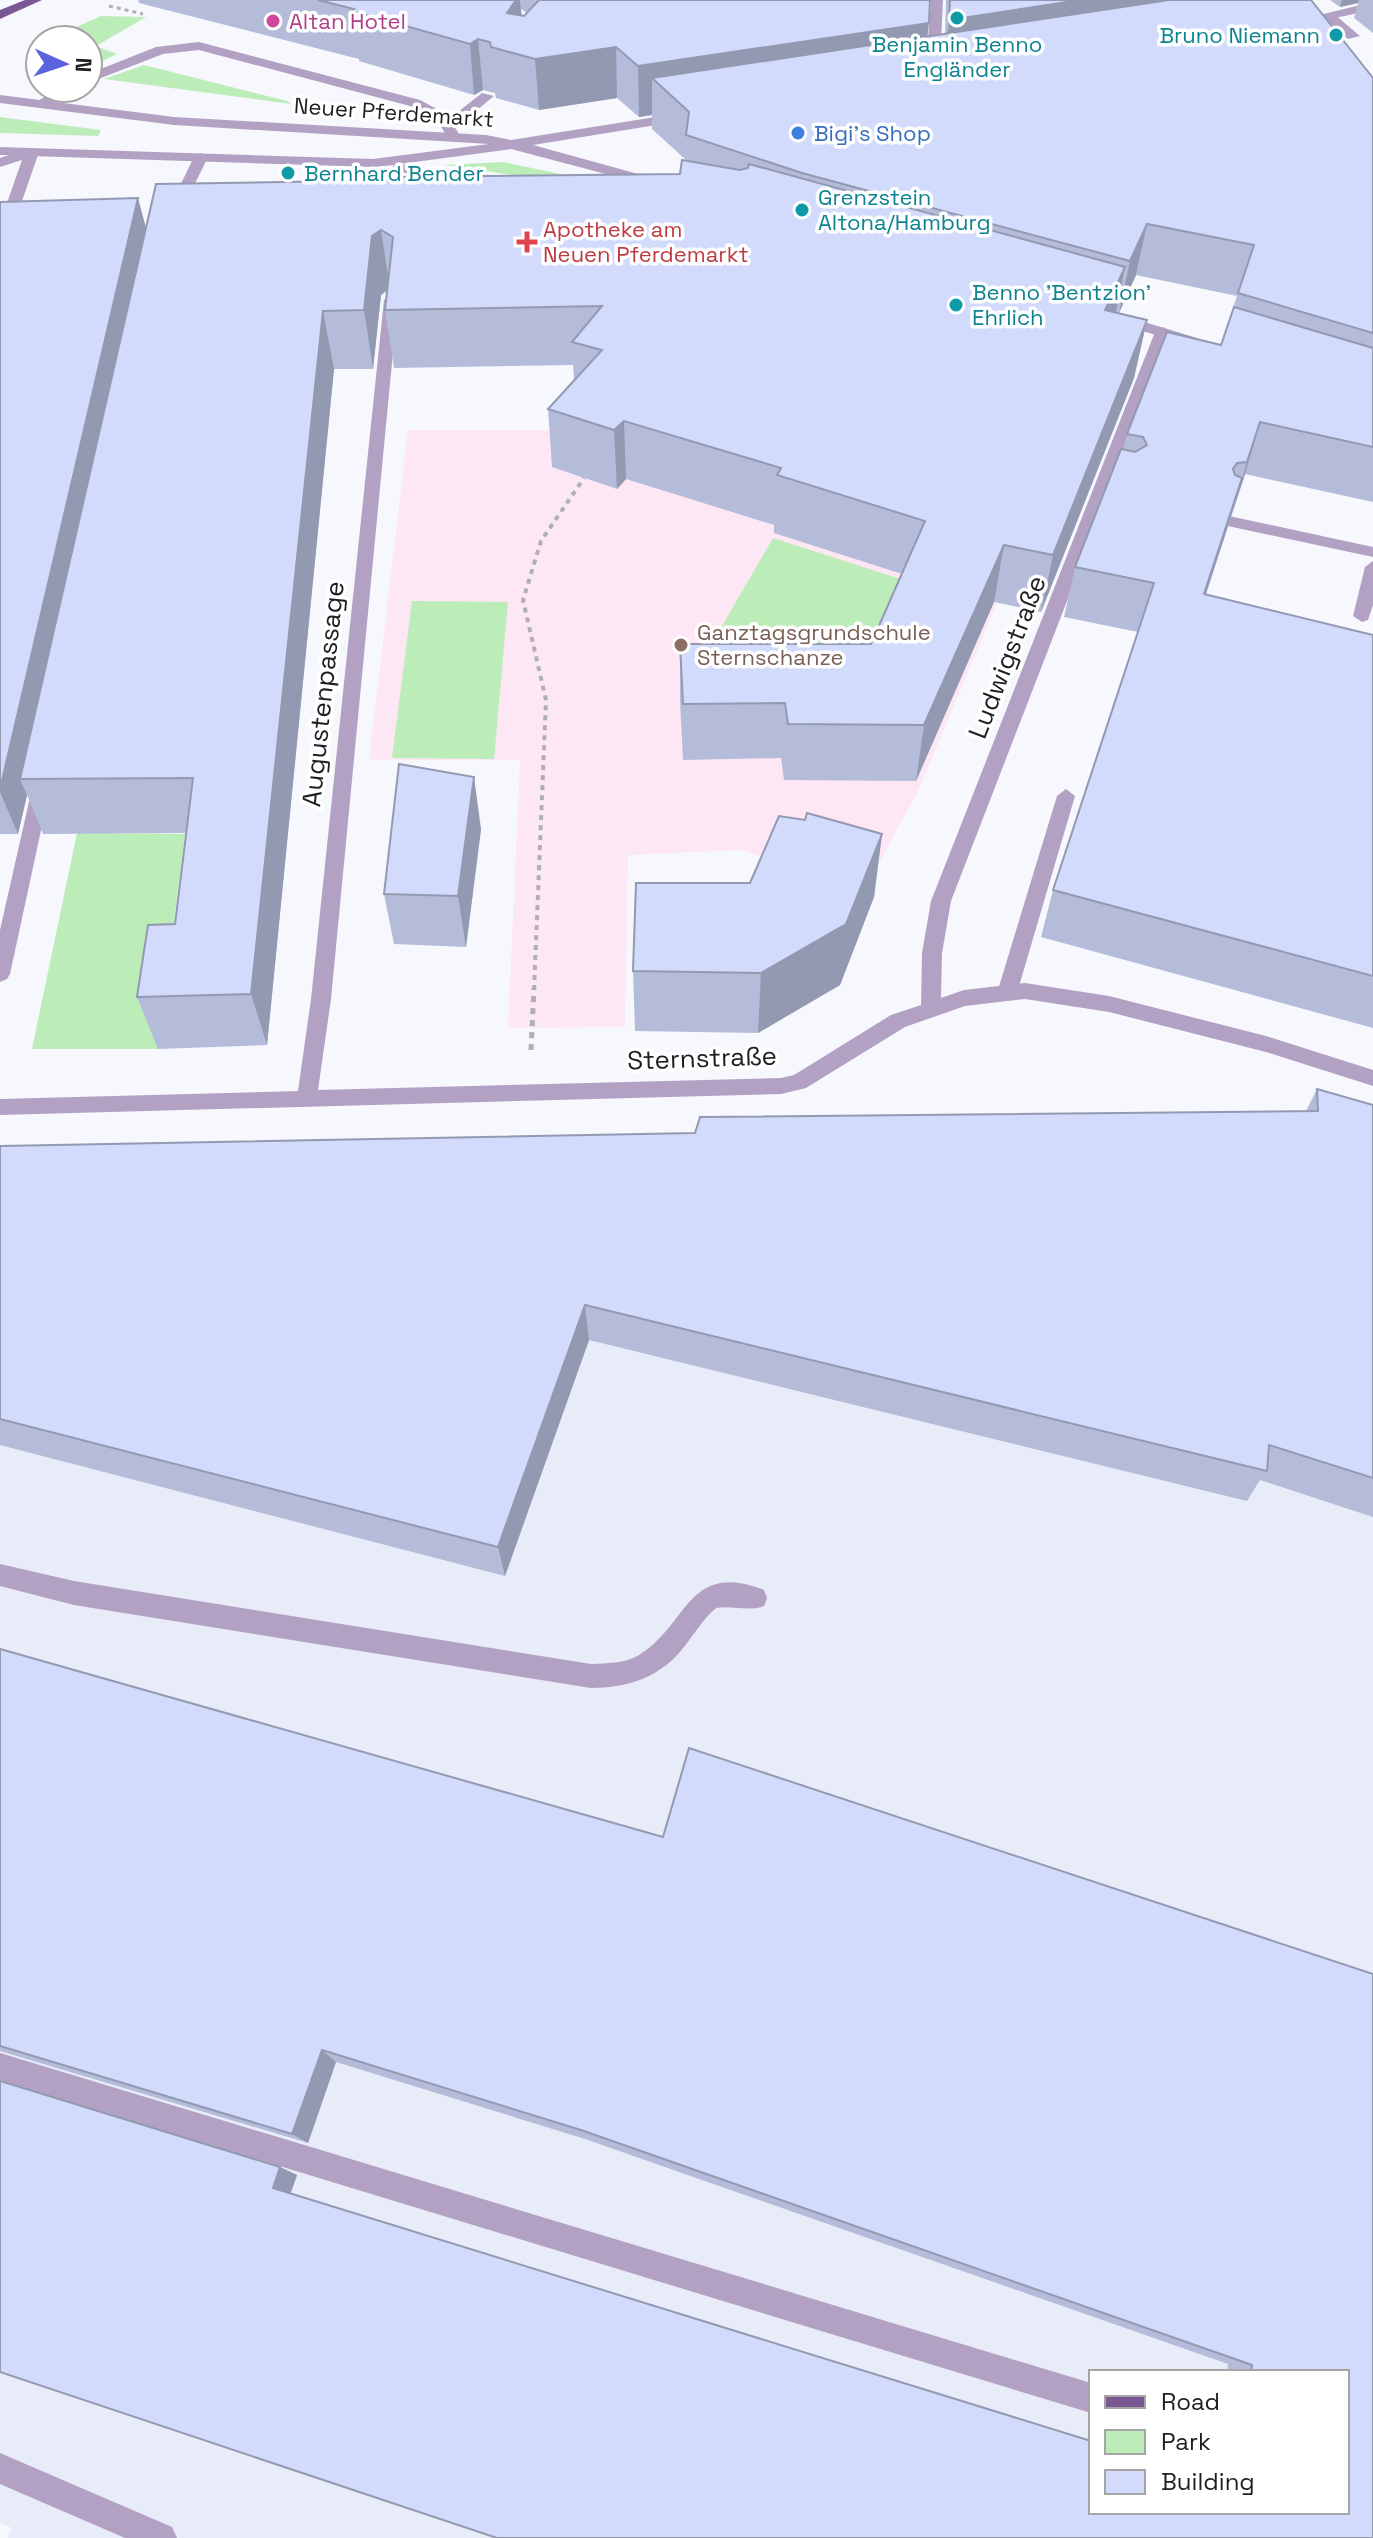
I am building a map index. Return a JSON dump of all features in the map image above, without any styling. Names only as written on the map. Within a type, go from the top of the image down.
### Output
[{"type":"main road","points":[[0,15],[36,0]]},
{"type":"street","points":[[937,0],[933,78],[948,75]]},
{"type":"street","points":[[1282,24],[1373,6]]},
{"type":"street","points":[[1329,17],[1353,36]]},
{"type":"street","points":[[104,73],[161,50],[199,46],[415,103],[437,113],[451,131],[487,96]]},
{"type":"street","name":"Neuer Pferdemarkt","points":[[0,99],[24,102]]},
{"type":"street","name":"Neuer Pferdemarkt","points":[[39,104],[174,121],[451,131],[512,144]]},
{"type":"street","points":[[512,144],[698,114]]},
{"type":"street","points":[[512,144],[669,188]]},
{"type":"street","name":"Neuer Pferdemarkt","points":[[0,151],[373,163],[512,144]]},
{"type":"street","points":[[0,163],[32,152]]},
{"type":"street","points":[[0,244],[32,152]]},
{"type":"street","points":[[166,228],[201,157]]},
{"type":"street","points":[[373,163],[408,178],[503,181]]},
{"type":"street","name":"Augustenpassage","points":[[307,1097],[321,999],[391,295]]},
{"type":"street","points":[[1097,314],[1208,346]]},
{"type":"street","name":"Ludwigstraße","points":[[931,1008],[932,953],[941,901],[1163,332]]},
{"type":"street","points":[[1099,490],[1124,495]]},
{"type":"street","points":[[1229,521],[1373,552]]},
{"type":"street","points":[[1362,616],[1373,567]]},
{"type":"street","points":[[0,974],[44,772]]},
{"type":"street","points":[[1007,993],[1066,796]]},
{"type":"street","name":"Sternstraße","points":[[0,1107],[781,1086],[799,1082],[898,1021],[964,998],[1007,993],[1058,994],[1109,1004],[1266,1044],[1373,1078]]},
{"type":"street","points":[[0,1575],[74,1593],[566,1674],[607,1677],[635,1670],[658,1657],[680,1633],[702,1601],[717,1593],[755,1598]]},
{"type":"street","points":[[0,2067],[1089,2397]]},
{"type":"street","points":[[0,2468],[161,2538]]},
{"type":"path","points":[[529,1091],[546,700],[523,600],[541,541],[584,478]]},
{"type":"shaded area","name":"Ganztagsgrundschule Sternschanze","points":[[408,430],[574,430],[1027,531],[920,787],[866,887],[740,850],[628,855],[625,1027],[508,1028],[520,760],[369,760]]},
{"type":"shaded area","points":[[0,1171],[1373,1253],[1373,2538],[8,2538],[12,2528],[0,2523]]},
{"type":"green space","points":[[101,16],[146,17],[104,41],[104,24],[83,24]]},
{"type":"green space","points":[[104,49],[117,54],[104,60]]},
{"type":"green space","points":[[144,65],[291,104],[104,79]]},
{"type":"green space","points":[[0,117],[101,130],[98,136],[0,133]]},
{"type":"green space","points":[[503,162],[603,183],[600,188],[444,165]]},
{"type":"green space","points":[[773,538],[910,582],[859,696],[681,697]]},
{"type":"green space","points":[[412,601],[508,602],[494,759],[392,758]]},
{"type":"green space","points":[[77,833],[185,834],[158,1049],[32,1049]]},
{"type":"building","points":[[318,0],[516,0],[507,13],[524,16],[539,0],[930,0],[929,23],[638,66],[616,47],[535,59],[491,47],[490,42],[478,39],[470,44]]},
{"type":"building","points":[[950,0],[1080,0],[949,20]]},
{"type":"building","points":[[1169,0],[1311,0],[1373,78],[1373,333],[1238,293],[1254,245],[1147,224],[1130,261],[802,173],[686,135],[689,112],[652,78]]},
{"type":"building","points":[[682,160],[740,170],[748,168],[749,164],[1125,267],[1105,310],[1147,320],[1053,555],[1004,545],[924,725],[788,724],[785,703],[683,704],[680,644],[871,644],[925,521],[777,475],[781,468],[624,421],[614,430],[548,409],[602,350],[572,342],[602,306],[385,310],[393,237],[381,230],[372,236],[364,310],[323,311],[251,994],[137,997],[148,925],[175,924],[193,778],[20,779],[156,184],[343,181],[344,178],[379,177],[391,183],[399,177],[680,174]]},
{"type":"building","points":[[138,198],[0,789],[0,202]]},
{"type":"building","points":[[1234,307],[1373,348],[1373,447],[1260,422],[1247,462],[1237,463],[1233,469],[1235,475],[1242,478],[1204,594],[1373,635],[1373,976],[1053,890],[1154,583],[1075,567],[1121,449],[1135,452],[1147,445],[1143,437],[1127,434],[1167,332],[1221,345]]},
{"type":"building","points":[[399,764],[474,777],[458,896],[384,894]]},
{"type":"building","points":[[807,813],[882,834],[846,924],[761,973],[633,971],[636,883],[750,883],[779,816],[805,820]]},
{"type":"building","points":[[1317,1089],[1373,1105],[1373,1478],[1269,1445],[1267,1471],[585,1305],[498,1547],[0,1419],[0,1146],[695,1133],[700,1117],[1318,1111]]},
{"type":"building","points":[[0,1649],[663,1837],[689,1748],[1373,1974],[1373,2538],[497,2538],[0,2372],[0,2081],[280,2167],[273,2188],[1089,2440],[1089,2514],[1349,2514],[1349,2370],[1251,2370],[1252,2365],[581,2130],[322,2050],[292,2134],[0,2046]]},
{"type":"place","name":"Benjamin Benno Engländer","points":[[957,18]]},
{"type":"place","name":"Altan Hotel","points":[[273,21]]},
{"type":"place","name":"Bruno Niemann","points":[[1336,35]]},
{"type":"place","name":"Bigi's Shop","points":[[798,133]]},
{"type":"place","name":"Bernhard Bender","points":[[288,173]]},
{"type":"place","name":"Grenzstein Altona/Hamburg","points":[[802,210]]},
{"type":"place","name":"Apotheke am Neuen Pferdemarkt","points":[[527,242]]},
{"type":"place","name":"Benno 'Bentzion' Ehrlich","points":[[956,305]]},
{"type":"place","name":"Ganztagsgrundschule Sternschanze","points":[[681,645]]}]
